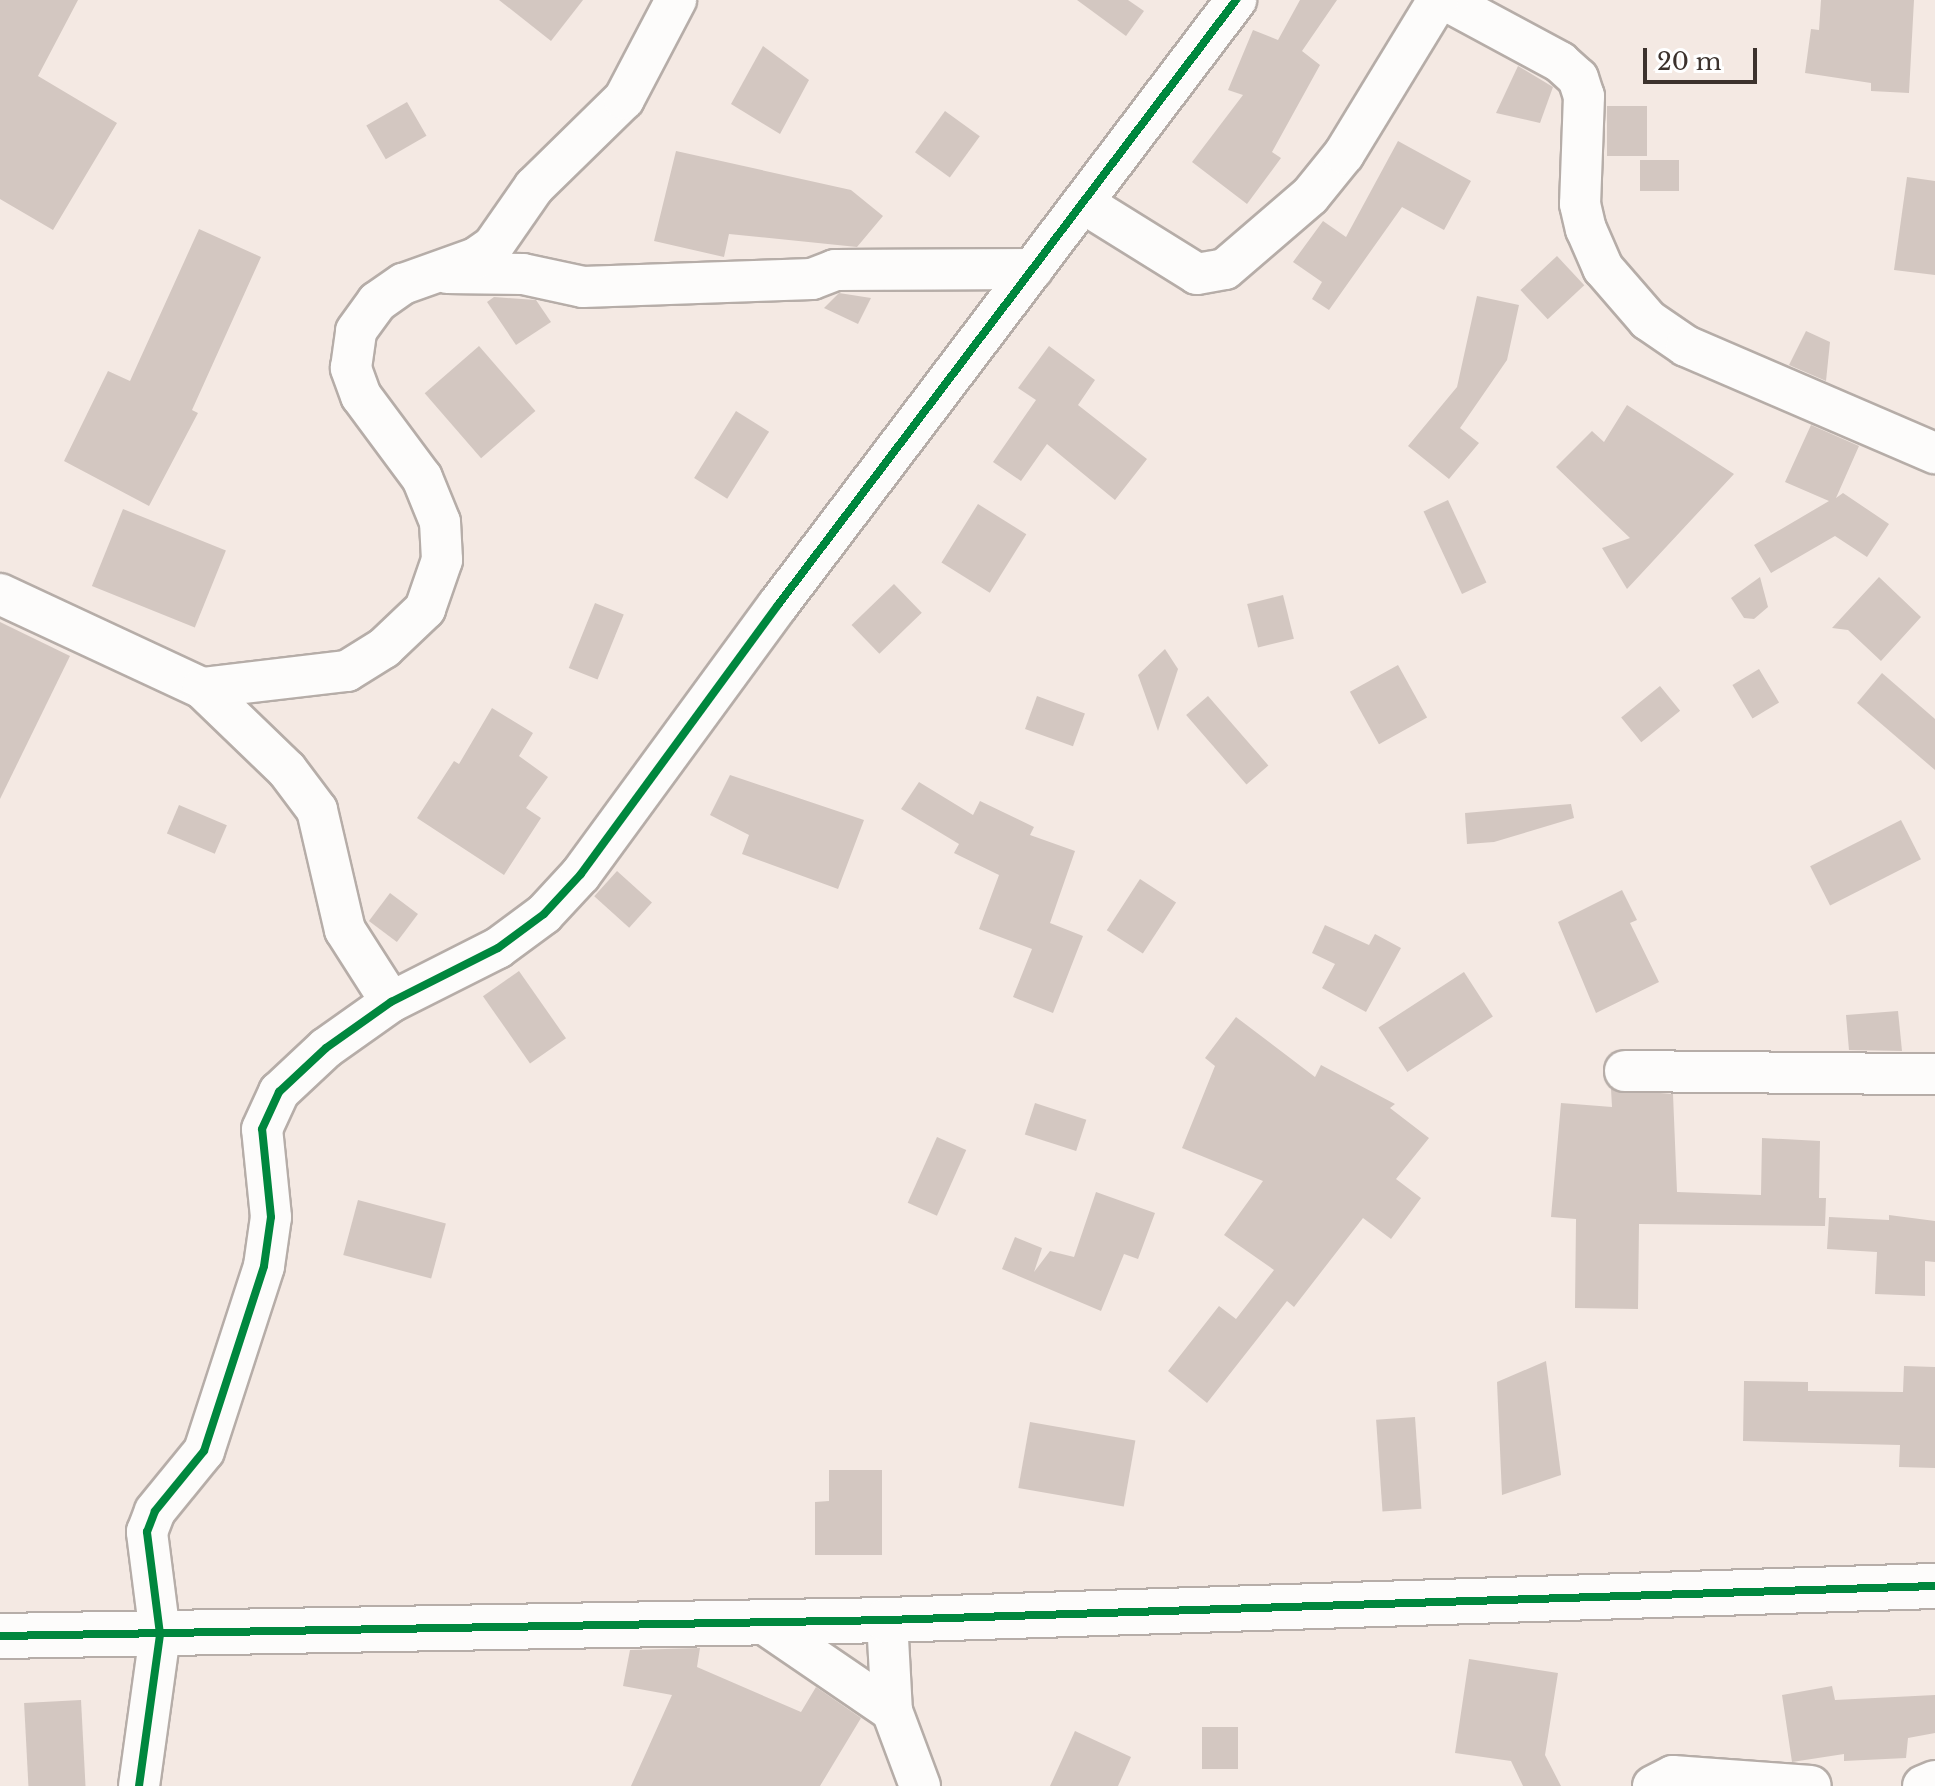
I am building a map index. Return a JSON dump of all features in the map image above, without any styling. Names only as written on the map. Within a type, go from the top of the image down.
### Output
[{"type":"street","points":[[202,688],[347,671],[384,648],[425,609],[442,560],[440,522],[422,478],[361,396],[351,368],[356,331],[377,302],[403,284],[476,258],[493,246],[526,196],[624,99],[676,0]]},
{"type":"street","points":[[139,1786],[160,1634],[147,1532],[155,1511],[204,1451],[264,1266],[271,1217],[262,1129],[279,1092],[326,1048],[391,1002],[498,948],[544,914],[581,874],[1236,0]]},
{"type":"street","points":[[1083,203],[1197,274],[1225,269],[1310,196],[1344,154],[1438,0]]},
{"type":"street","points":[[1445,0],[1560,62],[1578,78],[1584,96],[1580,204],[1586,229],[1603,268],[1648,320],[1686,346],[1935,453]]},
{"type":"street","points":[[435,273],[523,274],[583,287],[812,279],[835,270],[1033,269]]},
{"type":"street","points":[[0,594],[202,688],[287,770],[317,810],[345,930],[391,1002]]},
{"type":"street","points":[[1625,1071],[1935,1074]]},
{"type":"street","points":[[0,1636],[887,1620],[1935,1586]]},
{"type":"street","points":[[887,1620],[892,1711],[920,1786]]},
{"type":"street","points":[[763,1623],[892,1711]]},
{"type":"street","points":[[1653,1786],[1673,1776],[1811,1786]]},
{"type":"street","points":[[1923,1786],[1935,1781]]},
{"type":"building","points":[[0,0],[78,0],[38,76],[117,123],[53,230],[0,199]]},
{"type":"building","points":[[499,0],[583,0],[551,41]]},
{"type":"building","points":[[1077,0],[1128,0],[1144,11],[1126,36]]},
{"type":"building","points":[[1300,0],[1337,0],[1302,51],[1320,65],[1272,152],[1281,158],[1247,204],[1192,162],[1243,95],[1228,90],[1253,30],[1278,40]]},
{"type":"building","points":[[1821,0],[1914,0],[1909,93],[1871,91],[1871,83],[1805,73],[1811,29],[1819,30]]},
{"type":"building","points":[[763,46],[809,80],[780,134],[731,104]]},
{"type":"building","points":[[1518,66],[1553,87],[1540,123],[1496,113]]},
{"type":"building","points":[[407,102],[426,136],[386,159],[366,126]]},
{"type":"building","points":[[1607,106],[1647,106],[1647,156],[1607,156]]},
{"type":"building","points":[[945,111],[980,136],[950,178],[915,152]]},
{"type":"building","points":[[1398,141],[1471,181],[1444,230],[1402,207],[1329,310],[1312,299],[1322,282],[1293,262],[1323,221],[1346,237]]},
{"type":"building","points":[[676,151],[851,190],[883,216],[857,247],[729,234],[724,257],[654,241]]},
{"type":"building","points":[[1640,160],[1679,160],[1679,191],[1640,191]]},
{"type":"building","points":[[1907,177],[1935,181],[1935,275],[1894,270]]},
{"type":"building","points":[[199,229],[261,257],[192,410],[198,413],[149,506],[64,461],[108,371],[130,381]]},
{"type":"building","points":[[1557,256],[1584,285],[1548,319],[1520,290]]},
{"type":"building","points":[[839,293],[871,298],[858,324],[824,308]]},
{"type":"building","points":[[1477,296],[1519,305],[1507,360],[1460,428],[1479,443],[1449,479],[1408,446],[1457,387]]},
{"type":"building","points":[[494,297],[536,300],[551,322],[516,345],[487,302]]},
{"type":"building","points":[[1806,331],[1830,342],[1826,381],[1789,365]]},
{"type":"building","points":[[479,346],[535,411],[481,458],[425,393]]},
{"type":"building","points":[[1049,346],[1095,380],[1078,405],[1147,459],[1115,500],[1047,444],[1021,481],[993,462],[1036,400],[1018,388]]},
{"type":"building","points":[[1627,405],[1734,474],[1627,589],[1602,548],[1630,538],[1556,467],[1592,431],[1604,442]]},
{"type":"building","points":[[736,411],[769,432],[727,499],[694,478]]},
{"type":"building","points":[[1811,425],[1859,446],[1836,498],[1843,493],[1889,524],[1867,557],[1835,536],[1771,573],[1754,545],[1829,501],[1785,482]]},
{"type":"building","points":[[1448,500],[1486,582],[1462,594],[1424,511]]},
{"type":"building","points":[[978,504],[1026,534],[990,593],[941,563]]},
{"type":"building","points":[[123,509],[226,551],[195,628],[92,586]]},
{"type":"building","points":[[1760,577],[1768,607],[1754,619],[1744,618],[1731,598]]},
{"type":"building","points":[[1879,577],[1921,617],[1881,661],[1848,630],[1832,628]]},
{"type":"building","points":[[894,584],[922,613],[879,654],[852,625]]},
{"type":"building","points":[[1283,595],[1294,639],[1258,648],[1247,604]]},
{"type":"building","points":[[595,603],[624,615],[598,680],[569,668]]},
{"type":"building","points":[[0,622],[70,656],[0,799]]},
{"type":"building","points":[[1165,649],[1178,669],[1158,731],[1138,675]]},
{"type":"building","points":[[1398,665],[1427,717],[1379,744],[1350,692]]},
{"type":"building","points":[[1759,669],[1779,702],[1753,718],[1732,685]]},
{"type":"building","points":[[1882,673],[1935,719],[1935,770],[1857,703]]},
{"type":"building","points":[[1660,686],[1680,711],[1641,742],[1621,717]]},
{"type":"building","points":[[1037,696],[1085,713],[1073,746],[1025,729]]},
{"type":"building","points":[[1208,696],[1268,765],[1246,784],[1186,715]]},
{"type":"building","points":[[492,708],[533,733],[519,756],[548,777],[526,808],[541,818],[504,875],[417,818],[454,761],[459,764]]},
{"type":"building","points":[[730,775],[864,820],[838,889],[742,854],[749,835],[710,815]]},
{"type":"building","points":[[919,782],[973,815],[980,801],[1034,827],[1030,835],[1075,851],[1050,923],[1083,936],[1053,1013],[1013,997],[1032,949],[979,929],[999,875],[954,853],[959,844],[901,809]]},
{"type":"building","points":[[1571,804],[1574,818],[1494,842],[1467,844],[1465,813]]},
{"type":"building","points":[[179,805],[227,825],[215,854],[167,834]]},
{"type":"building","points":[[1901,820],[1921,859],[1830,906],[1810,866]]},
{"type":"building","points":[[617,871],[652,902],[629,928],[594,896]]},
{"type":"building","points":[[1140,879],[1176,902],[1143,954],[1107,930]]},
{"type":"building","points":[[1622,890],[1637,920],[1630,923],[1659,982],[1596,1013],[1558,922]]},
{"type":"building","points":[[390,893],[418,914],[397,942],[369,921]]},
{"type":"building","points":[[1325,925],[1369,945],[1375,934],[1401,948],[1366,1012],[1322,988],[1335,964],[1312,953]]},
{"type":"building","points":[[519,971],[566,1038],[530,1063],[483,996]]},
{"type":"building","points":[[1464,972],[1493,1016],[1407,1072],[1378,1028]]},
{"type":"building","points":[[1898,1011],[1902,1051],[1849,1050],[1846,1015]]},
{"type":"building","points":[[1236,1017],[1315,1077],[1321,1065],[1395,1104],[1390,1108],[1429,1138],[1396,1179],[1421,1198],[1391,1239],[1363,1218],[1294,1307],[1287,1301],[1207,1403],[1168,1371],[1219,1306],[1236,1319],[1274,1270],[1224,1235],[1263,1181],[1182,1148],[1215,1066],[1205,1058]]},
{"type":"building","points":[[1611,1089],[1673,1094],[1677,1192],[1761,1195],[1762,1138],[1820,1141],[1819,1198],[1826,1198],[1825,1226],[1639,1224],[1638,1309],[1575,1308],[1576,1219],[1551,1217],[1561,1103],[1612,1107]]},
{"type":"building","points":[[1035,1103],[1086,1120],[1076,1151],[1025,1134]]},
{"type":"building","points":[[937,1137],[966,1150],[937,1216],[908,1203]]},
{"type":"building","points":[[1096,1192],[1155,1213],[1138,1259],[1124,1254],[1101,1311],[1002,1269],[1015,1237],[1042,1248],[1034,1272],[1050,1251],[1074,1257]]},
{"type":"building","points":[[358,1200],[446,1224],[431,1279],[343,1255]]},
{"type":"building","points":[[1889,1215],[1935,1221],[1935,1262],[1925,1261],[1925,1296],[1875,1294],[1877,1252],[1827,1249],[1829,1217],[1889,1220]]},
{"type":"building","points":[[1546,1361],[1561,1475],[1502,1495],[1497,1382]]},
{"type":"building","points":[[1904,1366],[1935,1367],[1935,1468],[1899,1467],[1900,1445],[1743,1441],[1744,1381],[1808,1382],[1808,1391],[1903,1392]]},
{"type":"building","points":[[1415,1417],[1421,1509],[1383,1511],[1376,1420]]},
{"type":"building","points":[[1030,1422],[1135,1441],[1124,1507],[1018,1488]]},
{"type":"building","points":[[829,1470],[882,1470],[882,1555],[815,1555],[815,1502],[829,1501]]},
{"type":"building","points":[[700,1648],[697,1667],[801,1712],[816,1687],[861,1718],[820,1786],[631,1786],[672,1695],[623,1686],[630,1650]]},
{"type":"building","points":[[1469,1659],[1558,1673],[1545,1755],[1561,1786],[1523,1786],[1511,1761],[1455,1753]]},
{"type":"building","points":[[1832,1686],[1835,1700],[1935,1695],[1935,1733],[1908,1738],[1906,1758],[1844,1761],[1844,1754],[1792,1762],[1782,1695]]},
{"type":"building","points":[[81,1700],[86,1786],[28,1786],[24,1703]]},
{"type":"building","points":[[1202,1727],[1238,1727],[1238,1769],[1202,1769]]},
{"type":"building","points":[[1075,1731],[1131,1757],[1118,1786],[1050,1786]]},
{"type":"cycle path","points":[[139,1786],[160,1634],[147,1532],[155,1511],[204,1451],[264,1266],[271,1217],[262,1129],[279,1092],[326,1048],[391,1002],[498,948],[544,914],[581,874],[778,605],[1236,0]]},
{"type":"cycle path","points":[[0,1636],[887,1620],[1935,1586]]}]
